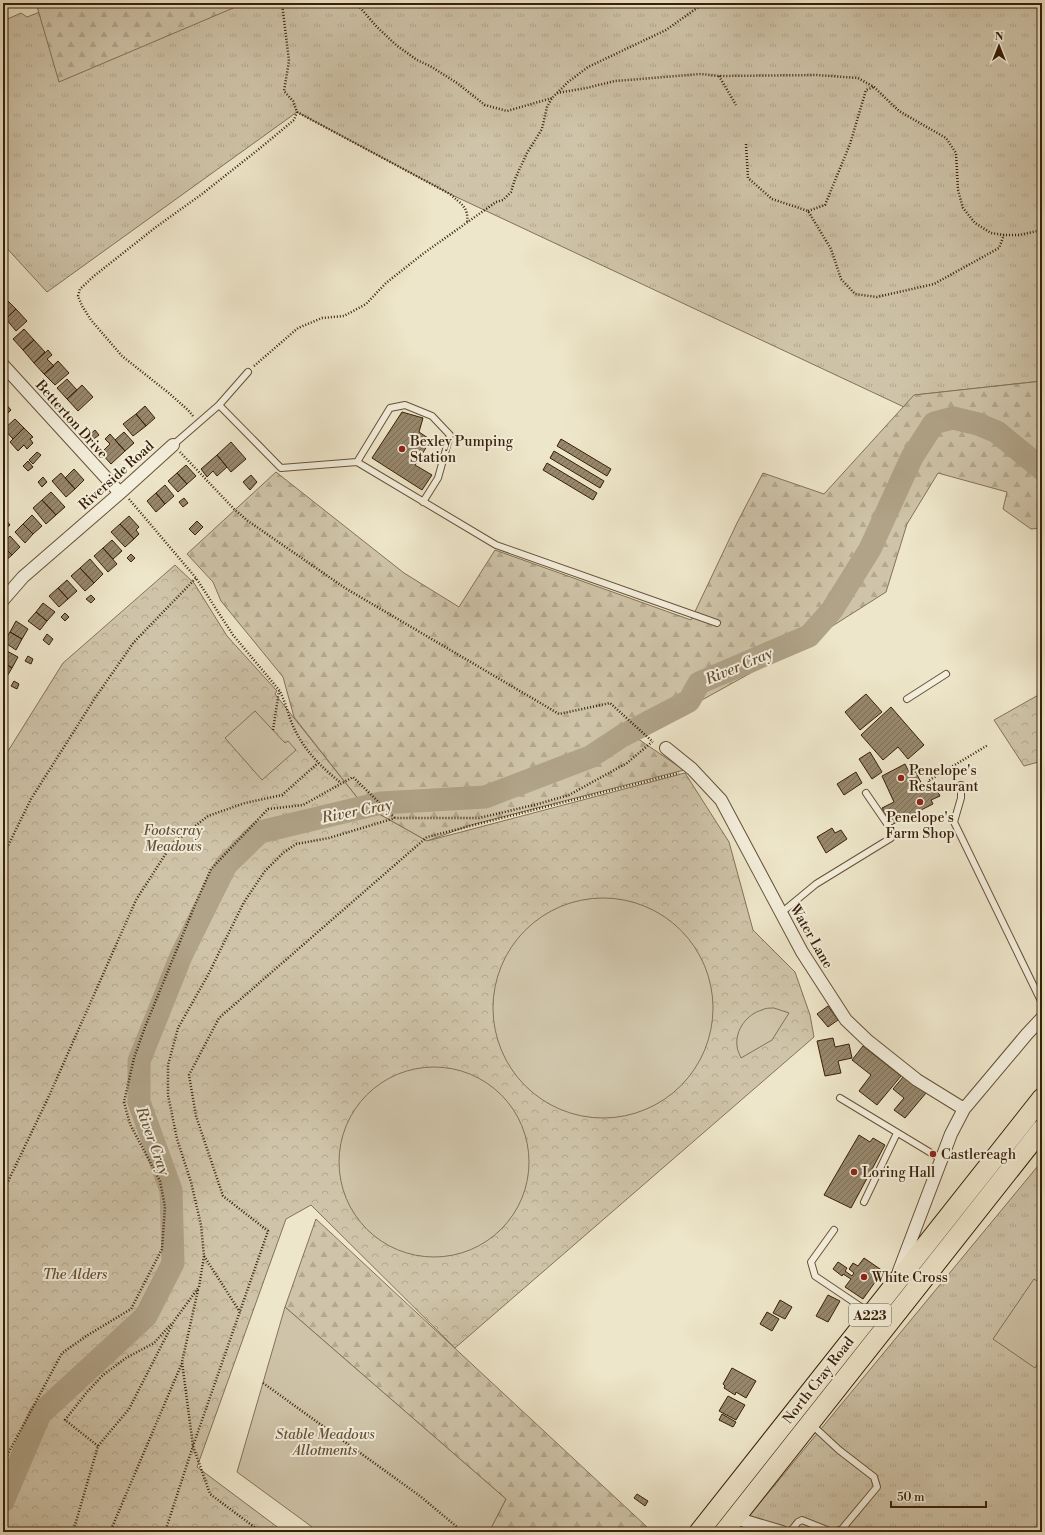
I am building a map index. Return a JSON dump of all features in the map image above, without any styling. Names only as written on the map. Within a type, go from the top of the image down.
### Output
[{"type":"main road","name":"North Cray Road","points":[[699,1532],[1042,1098]]},
{"type":"main road","name":"North Cray Road","points":[[729,1525],[1042,1129]]},
{"type":"street","name":"Betterton Drive","points":[[3,365],[121,492]]},
{"type":"street","name":"Riverside Road","points":[[3,600],[23,577],[173,445]]},
{"type":"street","name":"Water Lane","points":[[666,748],[723,798],[767,888],[802,952],[846,1020],[868,1041],[917,1080],[964,1109]]},
{"type":"street","points":[[894,1286],[951,1134],[964,1109],[1042,1018]]},
{"type":"street","points":[[729,1525],[782,1532]]},
{"type":"lane","name":"Riverside Road","points":[[173,445],[219,405],[248,372]]},
{"type":"lane","points":[[219,405],[280,468],[357,462],[496,545],[718,623]]},
{"type":"lane","points":[[357,462],[390,408],[405,405],[432,416],[450,435],[438,478],[423,502]]},
{"type":"lane","points":[[907,700],[946,674]]},
{"type":"lane","points":[[961,785],[961,798],[954,822],[1042,1003]]},
{"type":"lane","points":[[781,913],[816,884],[891,838],[892,831],[866,793]]},
{"type":"lane","points":[[840,1098],[942,1159]]},
{"type":"lane","points":[[864,1202],[898,1133]]},
{"type":"lane","points":[[834,1230],[811,1262],[815,1276],[871,1314]]},
{"type":"lane","points":[[790,1532],[798,1522],[802,1520],[833,1532],[842,1529],[877,1487],[874,1477],[839,1450],[810,1423]]},
{"type":"path","points":[[198,423],[188,410],[122,356],[82,306],[78,296],[80,289],[94,276],[156,227],[202,194],[294,120],[297,112],[293,101],[284,91],[289,61],[282,3]]},
{"type":"path","points":[[356,3],[377,27],[396,45],[416,60],[430,66],[457,83],[485,105],[507,111],[552,98]]},
{"type":"path","points":[[248,372],[298,328],[322,318],[344,316],[366,304],[386,283],[424,253],[496,202],[504,200],[511,192],[526,153],[542,129],[547,107],[556,93],[588,67],[666,30],[704,3]]},
{"type":"path","points":[[556,93],[586,88],[615,80],[701,74],[719,76],[824,76],[858,78],[874,87],[899,111],[946,138],[956,153],[958,190],[963,208],[975,223],[990,233],[1004,236],[1019,236],[1042,230]]},
{"type":"path","points":[[719,76],[736,105]]},
{"type":"path","points":[[746,144],[748,178],[772,199],[808,211],[825,205],[850,144],[866,90],[874,87]]},
{"type":"path","points":[[297,112],[450,194],[464,206],[468,214],[467,224]]},
{"type":"path","points":[[808,211],[831,249],[841,279],[855,294],[877,297],[934,284],[998,248],[1004,236]]},
{"type":"path","points":[[110,1532],[182,1362],[199,1287],[204,1256],[199,1218],[191,1182],[177,1139],[168,1095],[168,1065],[178,1028],[208,975],[244,902],[265,871],[283,853],[296,844],[329,838],[395,818],[479,818],[569,795],[627,762],[652,742],[630,720],[610,704],[559,714],[345,588],[248,521],[234,509],[173,445]]},
{"type":"path","points":[[121,492],[196,578],[233,635],[279,690],[284,699],[294,729],[310,753],[325,771],[341,783]]},
{"type":"path","points":[[3,856],[31,799],[95,698],[129,648],[196,578]]},
{"type":"path","points":[[273,730],[279,690]]},
{"type":"path","points":[[930,785],[928,781],[988,745]]},
{"type":"path","points":[[3,1192],[49,1096],[136,900],[172,844],[208,816],[245,803],[282,795],[318,763]]},
{"type":"path","points":[[165,1532],[193,1446],[268,1230],[223,1196],[196,1116],[189,1074],[219,1018],[427,837],[692,770]]},
{"type":"path","points":[[3,1463],[62,1353],[132,1308],[162,1249],[165,1207],[160,1181],[130,1124],[124,1102],[134,1058],[145,1027],[211,868],[268,809],[303,805],[353,777],[395,818]]},
{"type":"path","points":[[204,1256],[240,1312]]},
{"type":"path","points":[[98,1446],[64,1420],[103,1374],[126,1358],[154,1343],[174,1321],[199,1287]]},
{"type":"path","points":[[73,1532],[98,1446],[129,1409],[174,1321]]},
{"type":"path","points":[[182,1362],[193,1446],[210,1494],[261,1532]]},
{"type":"path","points":[[263,1383],[420,1496],[463,1532]]},
{"type":"green space","points":[[36,3],[245,3],[59,82]]},
{"type":"green space","points":[[63,3],[1042,3],[1042,381],[915,395],[904,407],[450,194],[297,112],[47,292],[3,244],[3,21],[21,13],[27,17]]},
{"type":"green space","points":[[1042,381],[1042,528],[1031,529],[1003,509],[1007,492],[938,473],[907,524],[886,592],[812,639],[646,731],[650,716],[619,726],[684,770],[471,825],[427,841],[363,805],[294,717],[283,677],[221,601],[213,582],[187,554],[276,472],[404,573],[459,607],[495,550],[691,620],[737,523],[763,473],[824,494],[914,395]]},
{"type":"green space","points":[[175,565],[194,583],[227,636],[277,691],[275,694],[363,805],[427,841],[685,773],[729,842],[753,930],[795,972],[810,1015],[814,1037],[455,1348],[311,1205],[286,1219],[197,1467],[284,1532],[3,1532],[3,759],[63,663]]},
{"type":"green space","points":[[1042,693],[1042,761],[1024,766],[994,720]]},
{"type":"green space","points":[[255,711],[285,743],[288,741],[296,750],[262,780],[225,738]]},
{"type":"green space","points":[[592,898],[614,898],[635,902],[645,906],[664,916],[681,930],[695,947],[705,966],[711,986],[713,1008],[711,1030],[705,1050],[695,1069],[681,1086],[664,1100],[635,1114],[614,1118],[592,1118],[571,1114],[551,1105],[533,1093],[518,1078],[506,1060],[497,1040],[493,1019],[493,997],[497,976],[506,956],[518,938],[533,923],[551,911],[571,902]]},
{"type":"green space","points":[[766,1008],[774,1008],[789,1013],[772,1040],[741,1058],[737,1049],[737,1040],[743,1024],[751,1015]]},
{"type":"green space","points":[[425,1067],[443,1067],[462,1071],[479,1078],[494,1088],[508,1102],[518,1117],[525,1134],[529,1153],[529,1171],[525,1190],[518,1207],[508,1222],[494,1236],[479,1246],[462,1253],[443,1257],[425,1257],[406,1253],[389,1246],[374,1236],[360,1222],[350,1207],[343,1190],[339,1171],[339,1153],[343,1134],[350,1117],[360,1102],[374,1088],[389,1078],[406,1071]]},
{"type":"green space","points":[[1042,1161],[1042,1532],[736,1532]]},
{"type":"green space","points":[[316,1219],[647,1527],[644,1532],[489,1532],[506,1499],[285,1307]]},
{"type":"green space","points":[[1034,1279],[1042,1284],[1042,1357],[1035,1368],[993,1339]]},
{"type":"green space","name":"Stable Meadows Allotments","points":[[285,1307],[506,1499],[489,1532],[319,1532],[237,1472]]},
{"type":"building","points":[[8,301],[16,309],[6,319],[3,317],[3,306]]},
{"type":"building","points":[[16,309],[27,321],[16,331],[6,319]]},
{"type":"building","points":[[24,329],[34,340],[23,350],[13,339]]},
{"type":"building","points":[[34,340],[45,352],[34,363],[23,350]]},
{"type":"building","points":[[48,350],[52,355],[47,359],[54,366],[44,374],[34,363]]},
{"type":"building","points":[[58,361],[69,373],[55,385],[44,374]]},
{"type":"building","points":[[67,379],[77,390],[67,399],[57,388]]},
{"type":"building","points":[[82,385],[93,397],[78,411],[67,399]]},
{"type":"building","points":[[3,402],[11,410],[3,418]]},
{"type":"building","points":[[145,406],[155,418],[146,426],[136,414]]},
{"type":"building","name":"Bexley Pumping Station","points":[[402,412],[423,418],[419,432],[431,440],[415,465],[432,475],[422,490],[372,458]]},
{"type":"building","points":[[136,414],[146,426],[133,436],[123,424]]},
{"type":"building","points":[[15,419],[24,428],[13,439],[4,429]]},
{"type":"building","points":[[24,428],[33,437],[30,439],[33,443],[27,449],[24,445],[18,451],[10,442]]},
{"type":"building","points":[[95,430],[99,435],[91,441],[87,437]]},
{"type":"building","points":[[124,432],[134,443],[125,451],[115,440]]},
{"type":"building","points":[[110,434],[125,451],[111,464],[101,453],[110,444],[105,439]]},
{"type":"building","points":[[561,439],[611,469],[607,476],[557,446]]},
{"type":"building","points":[[231,442],[246,459],[231,472],[217,455]]},
{"type":"building","points":[[554,451],[604,481],[600,488],[550,458]]},
{"type":"building","points":[[37,452],[41,455],[33,464],[29,460]]},
{"type":"building","points":[[217,455],[227,467],[217,476],[213,471],[207,477],[201,469]]},
{"type":"building","points":[[28,461],[33,467],[28,471],[23,466]]},
{"type":"building","points":[[547,463],[597,493],[593,500],[543,470]]},
{"type":"building","points":[[186,465],[196,476],[187,484],[177,473]]},
{"type":"building","points":[[74,469],[84,480],[75,489],[65,478]]},
{"type":"building","points":[[61,473],[75,489],[66,497],[52,481]]},
{"type":"building","points":[[177,473],[187,484],[178,492],[168,481]]},
{"type":"building","points":[[3,474],[8,479],[3,484]]},
{"type":"building","points":[[251,475],[257,482],[250,490],[243,482]]},
{"type":"building","points":[[43,477],[47,482],[42,487],[38,482]]},
{"type":"building","points":[[165,485],[174,496],[165,504],[156,493]]},
{"type":"building","points":[[51,492],[65,507],[56,515],[42,500]]},
{"type":"building","points":[[156,493],[165,504],[156,512],[147,501]]},
{"type":"building","points":[[184,498],[188,503],[183,507],[179,502]]},
{"type":"building","points":[[42,500],[56,515],[46,524],[33,508]]},
{"type":"building","points":[[32,515],[42,526],[33,534],[23,524]]},
{"type":"building","points":[[129,516],[139,527],[136,530],[139,534],[134,539],[120,524]]},
{"type":"building","points":[[6,520],[10,525],[5,529],[3,527],[3,523]]},
{"type":"building","points":[[197,521],[203,527],[195,535],[189,529]]},
{"type":"building","points":[[23,524],[33,534],[25,543],[15,532]]},
{"type":"building","points":[[120,524],[134,539],[125,547],[111,532]]},
{"type":"building","points":[[3,534],[7,539],[10,536],[20,547],[12,555],[3,546]]},
{"type":"building","points":[[112,540],[122,551],[113,559],[103,548]]},
{"type":"building","points":[[3,546],[12,555],[3,563]]},
{"type":"building","points":[[103,548],[117,564],[108,572],[94,556]]},
{"type":"building","points":[[131,554],[135,558],[131,562],[127,558]]},
{"type":"building","points":[[90,559],[103,574],[94,583],[80,568]]},
{"type":"building","points":[[80,568],[94,583],[85,591],[71,576]]},
{"type":"building","points":[[67,580],[77,591],[68,599],[58,588]]},
{"type":"building","points":[[58,588],[68,599],[59,607],[49,596]]},
{"type":"building","points":[[91,595],[95,599],[91,603],[86,599]]},
{"type":"building","points":[[43,603],[55,612],[47,621],[36,612]]},
{"type":"building","points":[[36,612],[47,621],[40,630],[28,621]]},
{"type":"building","points":[[65,613],[69,617],[65,621],[61,617]]},
{"type":"building","points":[[16,621],[28,629],[22,639],[10,632]]},
{"type":"building","points":[[10,632],[22,639],[16,650],[4,642]]},
{"type":"building","points":[[47,634],[53,639],[49,645],[43,640]]},
{"type":"building","points":[[5,650],[18,657],[12,668],[3,662],[3,654]]},
{"type":"building","points":[[28,656],[33,659],[31,664],[25,661]]},
{"type":"building","points":[[3,662],[12,668],[6,678],[3,676]]},
{"type":"building","points":[[14,681],[19,684],[17,689],[11,686]]},
{"type":"building","points":[[866,694],[882,712],[860,730],[845,712]]},
{"type":"building","points":[[891,707],[924,745],[908,759],[898,747],[883,760],[861,735]]},
{"type":"building","points":[[870,752],[882,772],[872,779],[859,759]]},
{"type":"building","points":[[905,764],[909,772],[914,769],[924,788],[933,783],[940,796],[931,800],[933,804],[891,825],[882,808],[894,802],[882,776]]},
{"type":"building","points":[[856,772],[862,783],[844,795],[837,784]]},
{"type":"building","points":[[832,828],[835,833],[841,830],[847,839],[826,853],[817,837]]},
{"type":"building","points":[[828,1006],[838,1020],[828,1027],[817,1014]]},
{"type":"building","points":[[833,1038],[835,1047],[849,1044],[852,1058],[838,1061],[841,1073],[825,1076],[817,1041]]},
{"type":"building","points":[[863,1046],[901,1076],[877,1105],[859,1091],[871,1075],[852,1060]]},
{"type":"building","points":[[904,1076],[926,1093],[905,1118],[894,1110],[904,1098],[893,1089]]},
{"type":"building","name":"Loring Hall","points":[[859,1135],[870,1142],[873,1138],[885,1145],[851,1208],[824,1195]]},
{"type":"building","name":"White Cross","points":[[864,1258],[883,1271],[863,1299],[845,1287],[851,1279],[843,1274],[842,1276],[833,1269],[838,1262],[847,1268],[845,1271],[852,1276],[854,1273],[849,1269],[853,1263],[858,1266]]},
{"type":"building","points":[[828,1295],[840,1301],[828,1322],[816,1316]]},
{"type":"building","points":[[780,1300],[792,1307],[785,1319],[773,1313]]},
{"type":"building","points":[[767,1312],[779,1319],[772,1331],[760,1324]]},
{"type":"building","points":[[732,1368],[756,1381],[746,1398],[736,1392],[735,1395],[724,1388],[725,1386],[723,1384]]},
{"type":"building","points":[[728,1396],[745,1405],[736,1420],[719,1411]]},
{"type":"building","points":[[722,1414],[736,1422],[733,1427],[719,1420]]},
{"type":"building","points":[[637,1494],[648,1501],[645,1506],[634,1498]]},
{"type":"waterway","name":"River Cray","points":[[3,1501],[40,1414],[146,1316],[173,1263],[171,1190],[139,1102],[139,1061],[181,956],[226,865],[260,832],[381,803],[485,797],[590,757],[622,736],[689,701],[699,683],[809,636],[832,610],[870,549],[912,457],[934,423],[953,418],[978,424],[997,432],[1042,469]]},
{"type":"place","name":"Bexley Pumping Station","points":[[402,449]]},
{"type":"place","name":"Penelope's Restaurant","points":[[901,778]]},
{"type":"place","name":"Penelope's Farm Shop","points":[[920,802]]},
{"type":"place","name":"Castlereagh","points":[[933,1154]]},
{"type":"place","name":"Loring Hall","points":[[854,1172]]},
{"type":"place","name":"White Cross","points":[[864,1277]]},
{"type":"park label","name":"Footscray Meadows","points":[[173,838]]},
{"type":"park label","name":"The Alders","points":[[75,1274]]}]
